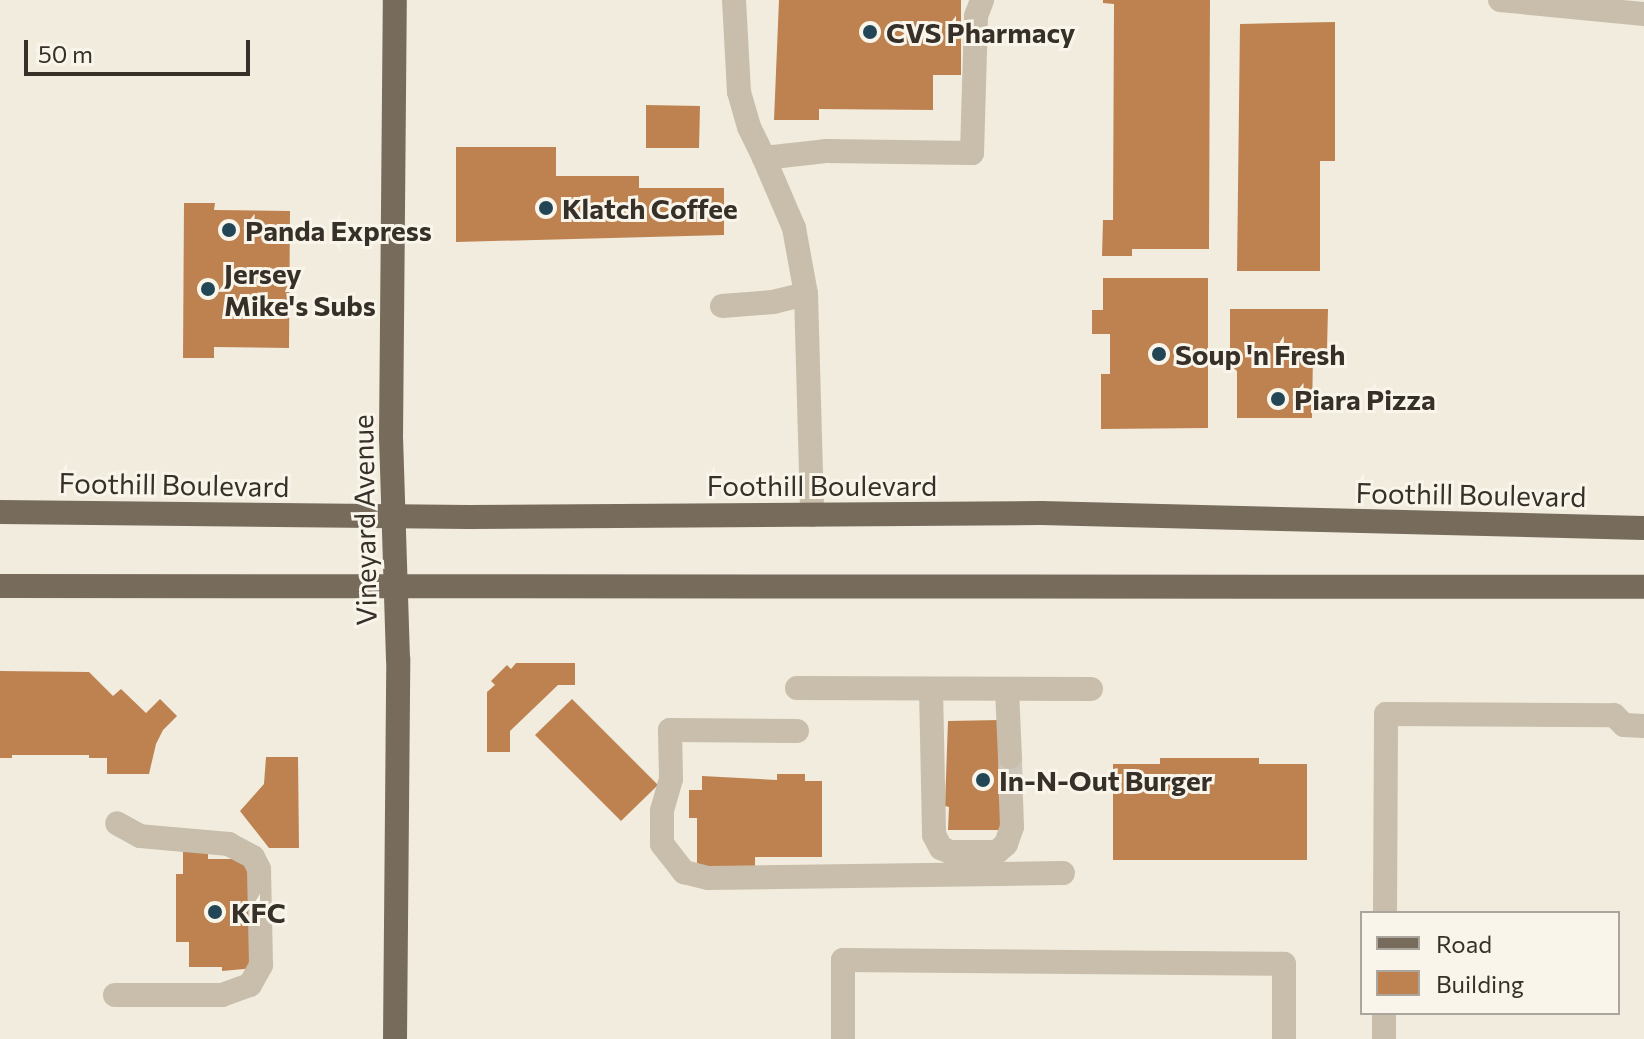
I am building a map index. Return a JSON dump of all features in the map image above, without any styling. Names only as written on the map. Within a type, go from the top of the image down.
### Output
[{"type":"main road","name":"Vineyard Avenue","points":[[395,0],[391,438],[396,589],[395,1039]]},
{"type":"main road","name":"Foothill Boulevard","points":[[0,512],[393,515],[1041,513],[1644,528]]},
{"type":"main road","points":[[0,586],[396,589],[1644,587]]},
{"type":"lane","points":[[734,0],[739,92],[749,127],[794,228],[806,294],[812,515]]},
{"type":"lane","points":[[764,158],[826,151],[972,153],[976,16],[982,0]]},
{"type":"lane","points":[[1500,0],[1644,14]]},
{"type":"lane","points":[[722,306],[773,302],[806,294]]},
{"type":"lane","points":[[797,688],[1091,689]]},
{"type":"lane","points":[[931,689],[934,835],[941,848],[950,852],[997,852],[1006,844],[1012,827],[1011,801]]},
{"type":"lane","points":[[1007,689],[1010,757]]},
{"type":"lane","points":[[1385,911],[1386,714],[1614,715],[1624,725],[1644,726]]},
{"type":"lane","points":[[797,731],[670,730],[671,779],[662,811],[662,844],[684,872],[708,878],[1063,873]]},
{"type":"lane","points":[[115,995],[222,995],[250,985],[261,965],[259,869],[253,857],[229,844],[140,836],[117,823]]},
{"type":"lane","points":[[843,1039],[843,960],[1284,964],[1284,1039]]},
{"type":"lane","points":[[1384,1015],[1384,1039]]},
{"type":"building","name":"CVS Pharmacy","points":[[779,0],[961,0],[961,75],[933,75],[933,110],[819,109],[819,120],[774,120]]},
{"type":"building","points":[[1103,0],[1210,0],[1209,249],[1132,249],[1132,256],[1102,256],[1103,220],[1113,220],[1114,4],[1103,3]]},
{"type":"building","points":[[1335,22],[1335,161],[1320,161],[1320,271],[1237,271],[1240,24]]},
{"type":"building","points":[[646,105],[700,106],[699,148],[646,148]]},
{"type":"building","points":[[456,147],[556,147],[556,176],[639,176],[639,188],[724,188],[724,235],[456,242]]},
{"type":"building","points":[[184,203],[215,203],[214,210],[290,211],[289,348],[214,347],[214,358],[183,358]]},
{"type":"building","name":"Soup 'n Fresh","points":[[1103,278],[1208,278],[1208,428],[1101,429],[1101,374],[1110,374],[1110,334],[1092,334],[1092,310],[1103,310]]},
{"type":"building","points":[[1230,309],[1328,309],[1327,350],[1313,350],[1312,418],[1237,418],[1237,371],[1230,365]]},
{"type":"building","points":[[516,663],[575,663],[575,685],[558,685],[510,731],[510,752],[487,752],[487,692],[495,685],[491,681],[507,665],[511,669]]},
{"type":"building","points":[[0,671],[89,672],[113,696],[121,689],[146,713],[160,699],[177,716],[163,730],[156,744],[149,774],[107,774],[107,758],[89,758],[89,755],[12,755],[12,758],[0,758]]},
{"type":"building","points":[[572,699],[658,785],[621,821],[535,735]]},
{"type":"building","name":"In-N-Out Burger","points":[[1000,720],[1021,757],[1021,802],[1003,830],[948,830],[949,807],[945,806],[948,721]]},
{"type":"building","points":[[266,757],[298,757],[299,848],[269,848],[240,811],[264,784]]},
{"type":"building","points":[[1160,758],[1259,758],[1259,764],[1307,764],[1307,860],[1113,860],[1113,764],[1160,764]]},
{"type":"building","points":[[777,774],[805,774],[805,781],[822,781],[822,857],[755,857],[755,867],[697,867],[697,818],[689,818],[689,790],[702,790],[702,776],[777,780]]},
{"type":"building","name":"KFC","points":[[183,850],[208,850],[208,859],[250,859],[255,968],[222,971],[222,967],[189,967],[189,942],[176,942],[176,874],[183,874]]},
{"type":"tunnel","points":[[1010,757],[1011,801]]},
{"type":"place","name":"CVS Pharmacy","points":[[870,32]]},
{"type":"place","name":"Klatch Coffee","points":[[546,208]]},
{"type":"place","name":"Panda Express","points":[[229,230]]},
{"type":"place","name":"Jersey Mike's Subs","points":[[208,289]]},
{"type":"place","name":"Soup 'n Fresh","points":[[1159,354]]},
{"type":"place","name":"Piara Pizza","points":[[1278,399]]},
{"type":"place","name":"In-N-Out Burger","points":[[983,780]]},
{"type":"place","name":"KFC","points":[[215,912]]}]
